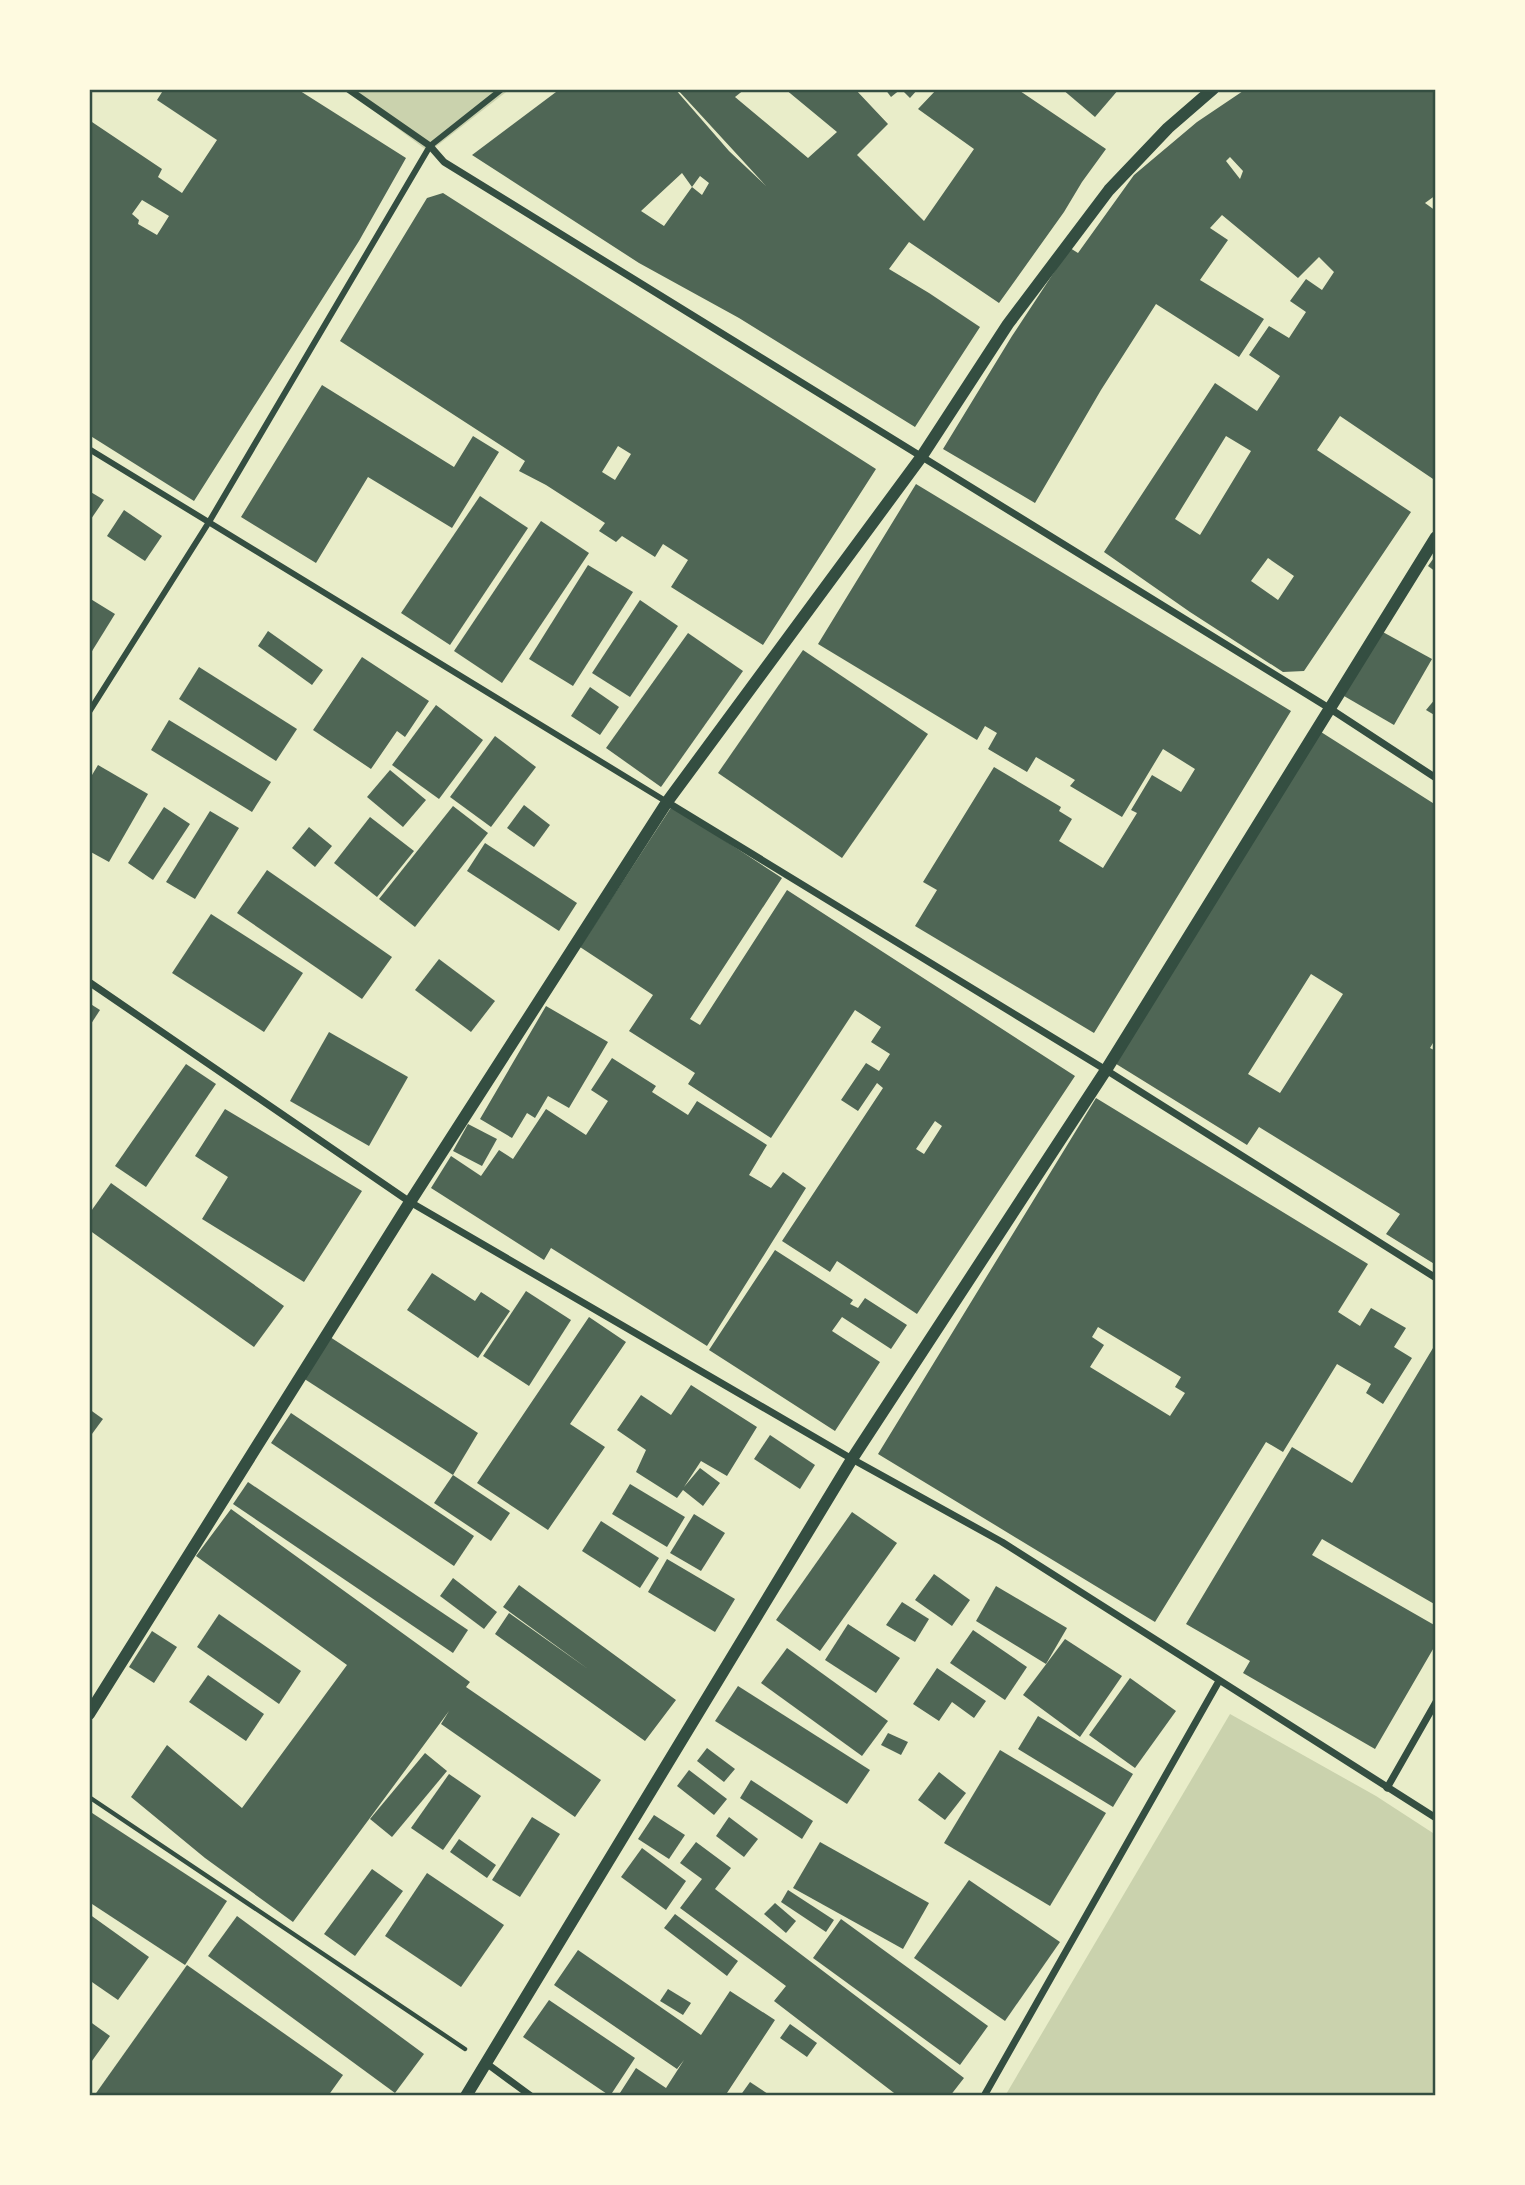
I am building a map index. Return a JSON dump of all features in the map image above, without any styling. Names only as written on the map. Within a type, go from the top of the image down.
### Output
[{"type":"street","points":[[348,89],[430,146],[444,162],[1329,708],[1436,778]]},
{"type":"street","points":[[89,712],[209,522],[430,146],[502,89]]},
{"type":"street","points":[[89,1714],[410,1202],[667,802],[922,456],[1008,324],[1109,190],[1168,128],[1213,89]]},
{"type":"street","points":[[89,449],[1106,1070],[1436,1278]]},
{"type":"street","points":[[466,2096],[852,1459],[1106,1070],[1436,537]]},
{"type":"street","points":[[89,982],[410,1202],[852,1459],[1002,1542],[1436,1818]]},
{"type":"street","points":[[984,2096],[1219,1681]]},
{"type":"street","points":[[1387,1788],[1436,1702]]},
{"type":"street","points":[[486,2063],[531,2096]]},
{"type":"path","points":[[89,1797],[486,2063]]},
{"type":"green space","points":[[345,89],[510,89],[429,152]]},
{"type":"green space","points":[[1230,1714],[1376,1796],[1436,1835],[1436,2096],[1005,2096]]},
{"type":"building","points":[[164,89],[297,89],[406,158],[359,241],[194,501],[89,435],[89,120],[162,169],[158,177],[182,193],[217,140],[157,100]],"holes":[[[142,200],[169,216],[157,235],[138,224],[139,220],[132,214]]]},
{"type":"building","points":[[560,89],[675,89],[729,151],[766,186],[677,89],[745,89],[735,97],[808,158],[837,132],[785,89],[855,89],[888,124],[857,155],[924,221],[974,149],[918,109],[937,89],[1017,89],[1106,149],[999,303],[909,242],[889,269],[980,327],[915,427],[739,318],[639,263],[472,155]],"holes":[[[682,173],[692,187],[664,226],[641,211]],[[700,176],[709,183],[702,195],[692,187]]]},
{"type":"building","points":[[885,89],[901,89],[891,97]]},
{"type":"building","points":[[901,89],[918,89],[910,98]]},
{"type":"building","points":[[1062,89],[1119,89],[1095,117]]},
{"type":"building","points":[[1246,89],[1436,89],[1436,195],[1425,203],[1436,211],[1436,481],[1340,416],[1317,450],[1411,512],[1304,671],[1283,672],[1104,552],[1215,383],[1257,411],[1280,376],[1249,355],[1269,326],[1289,338],[1306,312],[1290,301],[1306,279],[1322,290],[1334,272],[1319,257],[1298,278],[1222,215],[1210,228],[1228,240],[1200,280],[1264,319],[1239,357],[1156,304],[1101,390],[1035,503],[943,449],[1070,248],[1078,253],[1134,175],[1197,122]],"holes":[[[1230,157],[1243,171],[1240,179],[1226,161]],[[1226,436],[1251,451],[1200,535],[1175,519]],[[1268,558],[1294,576],[1278,600],[1251,581]]]},
{"type":"building","points":[[443,193],[876,469],[763,645],[671,587],[688,560],[663,544],[655,557],[622,536],[616,542],[599,531],[605,523],[519,471],[525,461],[340,341],[427,198]],"holes":[[[618,446],[631,454],[615,480],[602,472]]]},
{"type":"building","points":[[322,385],[454,467],[473,436],[499,452],[452,528],[368,477],[316,563],[241,517]]},
{"type":"building","points":[[916,484],[1291,711],[1094,1033],[915,926],[937,890],[923,882],[994,767],[1061,807],[1059,811],[1072,819],[1059,841],[1103,868],[1137,813],[1131,810],[1152,775],[1181,792],[1195,769],[1163,749],[1122,817],[1070,786],[1075,780],[1036,757],[1027,772],[988,749],[997,733],[985,726],[977,740],[818,644]]},
{"type":"building","points":[[89,491],[104,500],[89,522]]},
{"type":"building","points":[[480,496],[528,528],[450,645],[401,613]]},
{"type":"building","points":[[124,510],[162,536],[145,561],[107,536]]},
{"type":"building","points":[[541,521],[589,553],[502,683],[454,651]]},
{"type":"building","points":[[1436,555],[1436,572],[1428,566]]},
{"type":"building","points":[[588,565],[633,592],[573,686],[529,659]]},
{"type":"building","points":[[89,598],[115,614],[89,656]]},
{"type":"building","points":[[640,600],[678,626],[630,697],[592,673]]},
{"type":"building","points":[[268,631],[323,670],[312,685],[258,646]]},
{"type":"building","points":[[1381,631],[1432,659],[1394,725],[1344,696]]},
{"type":"building","points":[[688,633],[743,671],[661,787],[606,748]]},
{"type":"building","points":[[803,650],[928,734],[842,858],[718,773]]},
{"type":"building","points":[[362,657],[429,701],[405,737],[397,731],[371,769],[313,730]]},
{"type":"building","points":[[199,667],[297,729],[276,761],[179,699]]},
{"type":"building","points":[[590,687],[619,707],[600,735],[571,716]]},
{"type":"building","points":[[1436,698],[1436,716],[1426,710]]},
{"type":"building","points":[[436,705],[483,740],[439,799],[392,765]]},
{"type":"building","points":[[169,720],[271,782],[252,812],[151,750]]},
{"type":"building","points":[[1321,732],[1436,805],[1436,1038],[1430,1048],[1436,1051],[1436,1265],[1386,1234],[1400,1214],[1259,1127],[1247,1145],[1113,1062]],"holes":[[[1311,974],[1343,994],[1280,1093],[1248,1074]]]},
{"type":"building","points":[[495,736],[536,767],[491,827],[450,797]]},
{"type":"building","points":[[98,765],[148,794],[109,862],[89,851],[89,780]]},
{"type":"building","points":[[390,770],[426,800],[403,827],[367,797]]},
{"type":"building","points":[[524,805],[550,825],[534,847],[507,828]]},
{"type":"building","points":[[453,806],[488,833],[415,927],[379,899]]},
{"type":"building","points":[[672,806],[782,878],[690,1019],[700,1025],[787,890],[1075,1076],[917,1314],[837,1261],[830,1272],[782,1241],[883,1088],[877,1083],[858,1111],[841,1100],[866,1063],[879,1071],[890,1054],[871,1042],[881,1027],[855,1010],[771,1138],[688,1084],[695,1073],[629,1031],[653,995],[580,947]],"holes":[[[935,1121],[942,1126],[924,1154],[916,1149]]]},
{"type":"building","points":[[164,807],[190,824],[153,880],[128,863]]},
{"type":"building","points":[[210,811],[239,828],[195,899],[166,882]]},
{"type":"building","points":[[370,817],[414,851],[377,897],[334,863]]},
{"type":"building","points":[[309,827],[332,846],[315,867],[292,848]]},
{"type":"building","points":[[485,843],[577,903],[559,931],[467,871]]},
{"type":"building","points":[[267,870],[392,957],[362,999],[237,913]]},
{"type":"building","points":[[211,914],[303,973],[264,1032],[172,973]]},
{"type":"building","points":[[439,959],[495,1001],[471,1032],[415,990]]},
{"type":"building","points":[[89,1003],[100,1010],[89,1027]]},
{"type":"building","points":[[546,1006],[608,1042],[569,1108],[548,1096],[535,1118],[527,1113],[512,1138],[480,1119]]},
{"type":"building","points":[[329,1032],[408,1077],[369,1146],[290,1101]]},
{"type":"building","points":[[612,1058],[656,1086],[652,1092],[688,1115],[697,1101],[767,1145],[749,1175],[771,1188],[783,1172],[806,1188],[707,1346],[551,1248],[544,1260],[431,1188],[451,1156],[481,1176],[499,1150],[513,1159],[546,1109],[586,1135],[608,1101],[591,1090]]},
{"type":"building","points":[[186,1064],[216,1084],[146,1187],[115,1166]]},
{"type":"building","points":[[1096,1098],[1368,1264],[1338,1312],[1360,1326],[1371,1308],[1406,1328],[1394,1347],[1412,1358],[1383,1404],[1366,1393],[1371,1384],[1337,1364],[1283,1452],[1266,1442],[1155,1622],[878,1454]],"holes":[[[1098,1327],[1181,1377],[1175,1387],[1185,1393],[1170,1416],[1090,1367],[1104,1345],[1092,1337]]]},
{"type":"building","points":[[225,1109],[362,1191],[304,1282],[202,1219],[228,1177],[195,1156]]},
{"type":"building","points":[[468,1124],[497,1139],[482,1166],[453,1151]]},
{"type":"building","points":[[111,1183],[284,1306],[254,1347],[89,1230],[89,1214]]},
{"type":"building","points":[[775,1250],[853,1300],[850,1304],[858,1308],[865,1298],[907,1325],[891,1349],[842,1317],[832,1331],[880,1362],[835,1431],[709,1350]]},
{"type":"building","points":[[432,1273],[475,1301],[481,1292],[510,1311],[478,1358],[407,1310]]},
{"type":"building","points":[[526,1291],[571,1320],[529,1386],[483,1356]]},
{"type":"building","points":[[589,1317],[626,1342],[570,1424],[605,1447],[548,1530],[477,1483]]},
{"type":"building","points":[[330,1337],[478,1433],[453,1475],[303,1378]]},
{"type":"building","points":[[1436,1343],[1436,1605],[1322,1539],[1312,1555],[1436,1626],[1436,1644],[1375,1749],[1243,1673],[1250,1661],[1186,1624],[1292,1447],[1352,1483]]},
{"type":"building","points":[[691,1385],[757,1427],[727,1476],[701,1461],[684,1487],[700,1468],[720,1483],[703,1506],[683,1490],[677,1498],[636,1472],[646,1450],[617,1430],[641,1395],[671,1415]]},
{"type":"building","points":[[89,1409],[103,1419],[89,1438]]},
{"type":"building","points":[[291,1413],[474,1536],[454,1566],[271,1443]]},
{"type":"building","points":[[770,1435],[815,1465],[800,1489],[754,1459]]},
{"type":"building","points":[[453,1475],[510,1513],[491,1541],[434,1503]]},
{"type":"building","points":[[248,1482],[468,1630],[453,1653],[233,1504]]},
{"type":"building","points":[[630,1484],[685,1517],[667,1547],[612,1514]]},
{"type":"building","points":[[231,1509],[470,1682],[466,1687],[601,1780],[575,1817],[441,1724],[449,1711],[293,1922],[205,1858],[131,1797],[167,1745],[242,1808],[347,1665],[196,1556]]},
{"type":"building","points":[[852,1512],[897,1543],[820,1651],[776,1620]]},
{"type":"building","points":[[694,1514],[725,1533],[701,1571],[670,1553]]},
{"type":"building","points":[[601,1521],[659,1558],[640,1588],[582,1551]]},
{"type":"building","points":[[667,1559],[735,1599],[715,1632],[648,1592]]},
{"type":"building","points":[[934,1574],[970,1600],[952,1626],[915,1600]]},
{"type":"building","points":[[453,1578],[497,1612],[484,1629],[440,1596]]},
{"type":"building","points":[[519,1585],[676,1700],[645,1741],[495,1634],[509,1613],[588,1669],[503,1607]]},
{"type":"building","points":[[996,1586],[1067,1628],[1046,1664],[976,1621]]},
{"type":"building","points":[[902,1602],[929,1619],[915,1642],[886,1625]]},
{"type":"building","points":[[219,1614],[301,1671],[279,1704],[197,1647]]},
{"type":"building","points":[[848,1624],[900,1658],[876,1693],[825,1660]]},
{"type":"building","points":[[973,1630],[1027,1667],[1005,1700],[950,1663]]},
{"type":"building","points":[[152,1631],[177,1647],[154,1683],[129,1667]]},
{"type":"building","points":[[1065,1639],[1122,1676],[1080,1737],[1023,1695]]},
{"type":"building","points":[[787,1648],[888,1721],[862,1756],[761,1683]]},
{"type":"building","points":[[937,1668],[986,1701],[974,1718],[952,1702],[939,1721],[913,1704]]},
{"type":"building","points":[[208,1675],[264,1714],[246,1741],[189,1702]]},
{"type":"building","points":[[1130,1678],[1176,1711],[1135,1768],[1089,1735]]},
{"type":"building","points":[[738,1686],[870,1770],[847,1804],[715,1721]]},
{"type":"building","points":[[1038,1716],[1133,1774],[1113,1807],[1018,1749]]},
{"type":"building","points":[[888,1733],[908,1742],[901,1755],[881,1745]]},
{"type":"building","points":[[707,1748],[735,1769],[724,1782],[697,1761]]},
{"type":"building","points":[[1000,1750],[1106,1813],[1050,1906],[944,1843]]},
{"type":"building","points":[[425,1753],[447,1771],[392,1837],[370,1819]]},
{"type":"building","points":[[689,1770],[727,1799],[714,1815],[677,1786]]},
{"type":"building","points":[[939,1772],[966,1793],[945,1820],[918,1800]]},
{"type":"building","points":[[449,1774],[481,1796],[443,1850],[411,1828]]},
{"type":"building","points":[[751,1780],[813,1821],[802,1839],[740,1798]]},
{"type":"building","points":[[89,1811],[227,1901],[185,1965],[89,1902]]},
{"type":"building","points":[[654,1815],[685,1835],[669,1859],[638,1839]]},
{"type":"building","points":[[532,1817],[560,1834],[520,1897],[492,1880]]},
{"type":"building","points":[[729,1817],[758,1839],[744,1857],[716,1836]]},
{"type":"building","points":[[459,1839],[496,1865],[487,1878],[450,1852]]},
{"type":"building","points":[[696,1842],[731,1868],[715,1889],[964,2078],[950,2096],[898,2096],[774,2001],[786,1986],[680,1908],[702,1879],[680,1863]]},
{"type":"building","points":[[820,1842],[929,1903],[903,1949],[793,1888]]},
{"type":"building","points":[[642,1848],[686,1881],[666,1910],[621,1877]]},
{"type":"building","points":[[372,1869],[403,1891],[355,1956],[324,1934]]},
{"type":"building","points":[[427,1873],[504,1925],[461,1987],[385,1936]]},
{"type":"building","points":[[969,1880],[1060,1942],[1005,2021],[914,1958]]},
{"type":"building","points":[[788,1890],[834,1920],[826,1932],[781,1902]]},
{"type":"building","points":[[775,1903],[796,1921],[786,1933],[764,1914]]},
{"type":"building","points":[[89,1914],[149,1957],[118,2000],[89,1980]]},
{"type":"building","points":[[675,1914],[738,1961],[727,1976],[664,1928]]},
{"type":"building","points":[[237,1916],[424,2054],[395,2093],[208,1956]]},
{"type":"building","points":[[841,1919],[988,2026],[960,2065],[813,1958]]},
{"type":"building","points":[[578,1950],[701,2035],[730,1991],[775,2020],[725,2096],[618,2096],[636,2068],[666,2088],[684,2060],[677,2069],[554,1985]]},
{"type":"building","points":[[187,1965],[343,2075],[328,2096],[94,2096]]},
{"type":"building","points":[[668,1989],[691,2003],[683,2015],[660,2001]]},
{"type":"building","points":[[549,2000],[635,2058],[610,2096],[523,2037]]},
{"type":"building","points":[[89,2021],[110,2036],[89,2065]]},
{"type":"building","points":[[790,2024],[817,2043],[807,2057],[780,2038]]},
{"type":"building","points":[[750,2082],[771,2096],[740,2096]]}]
